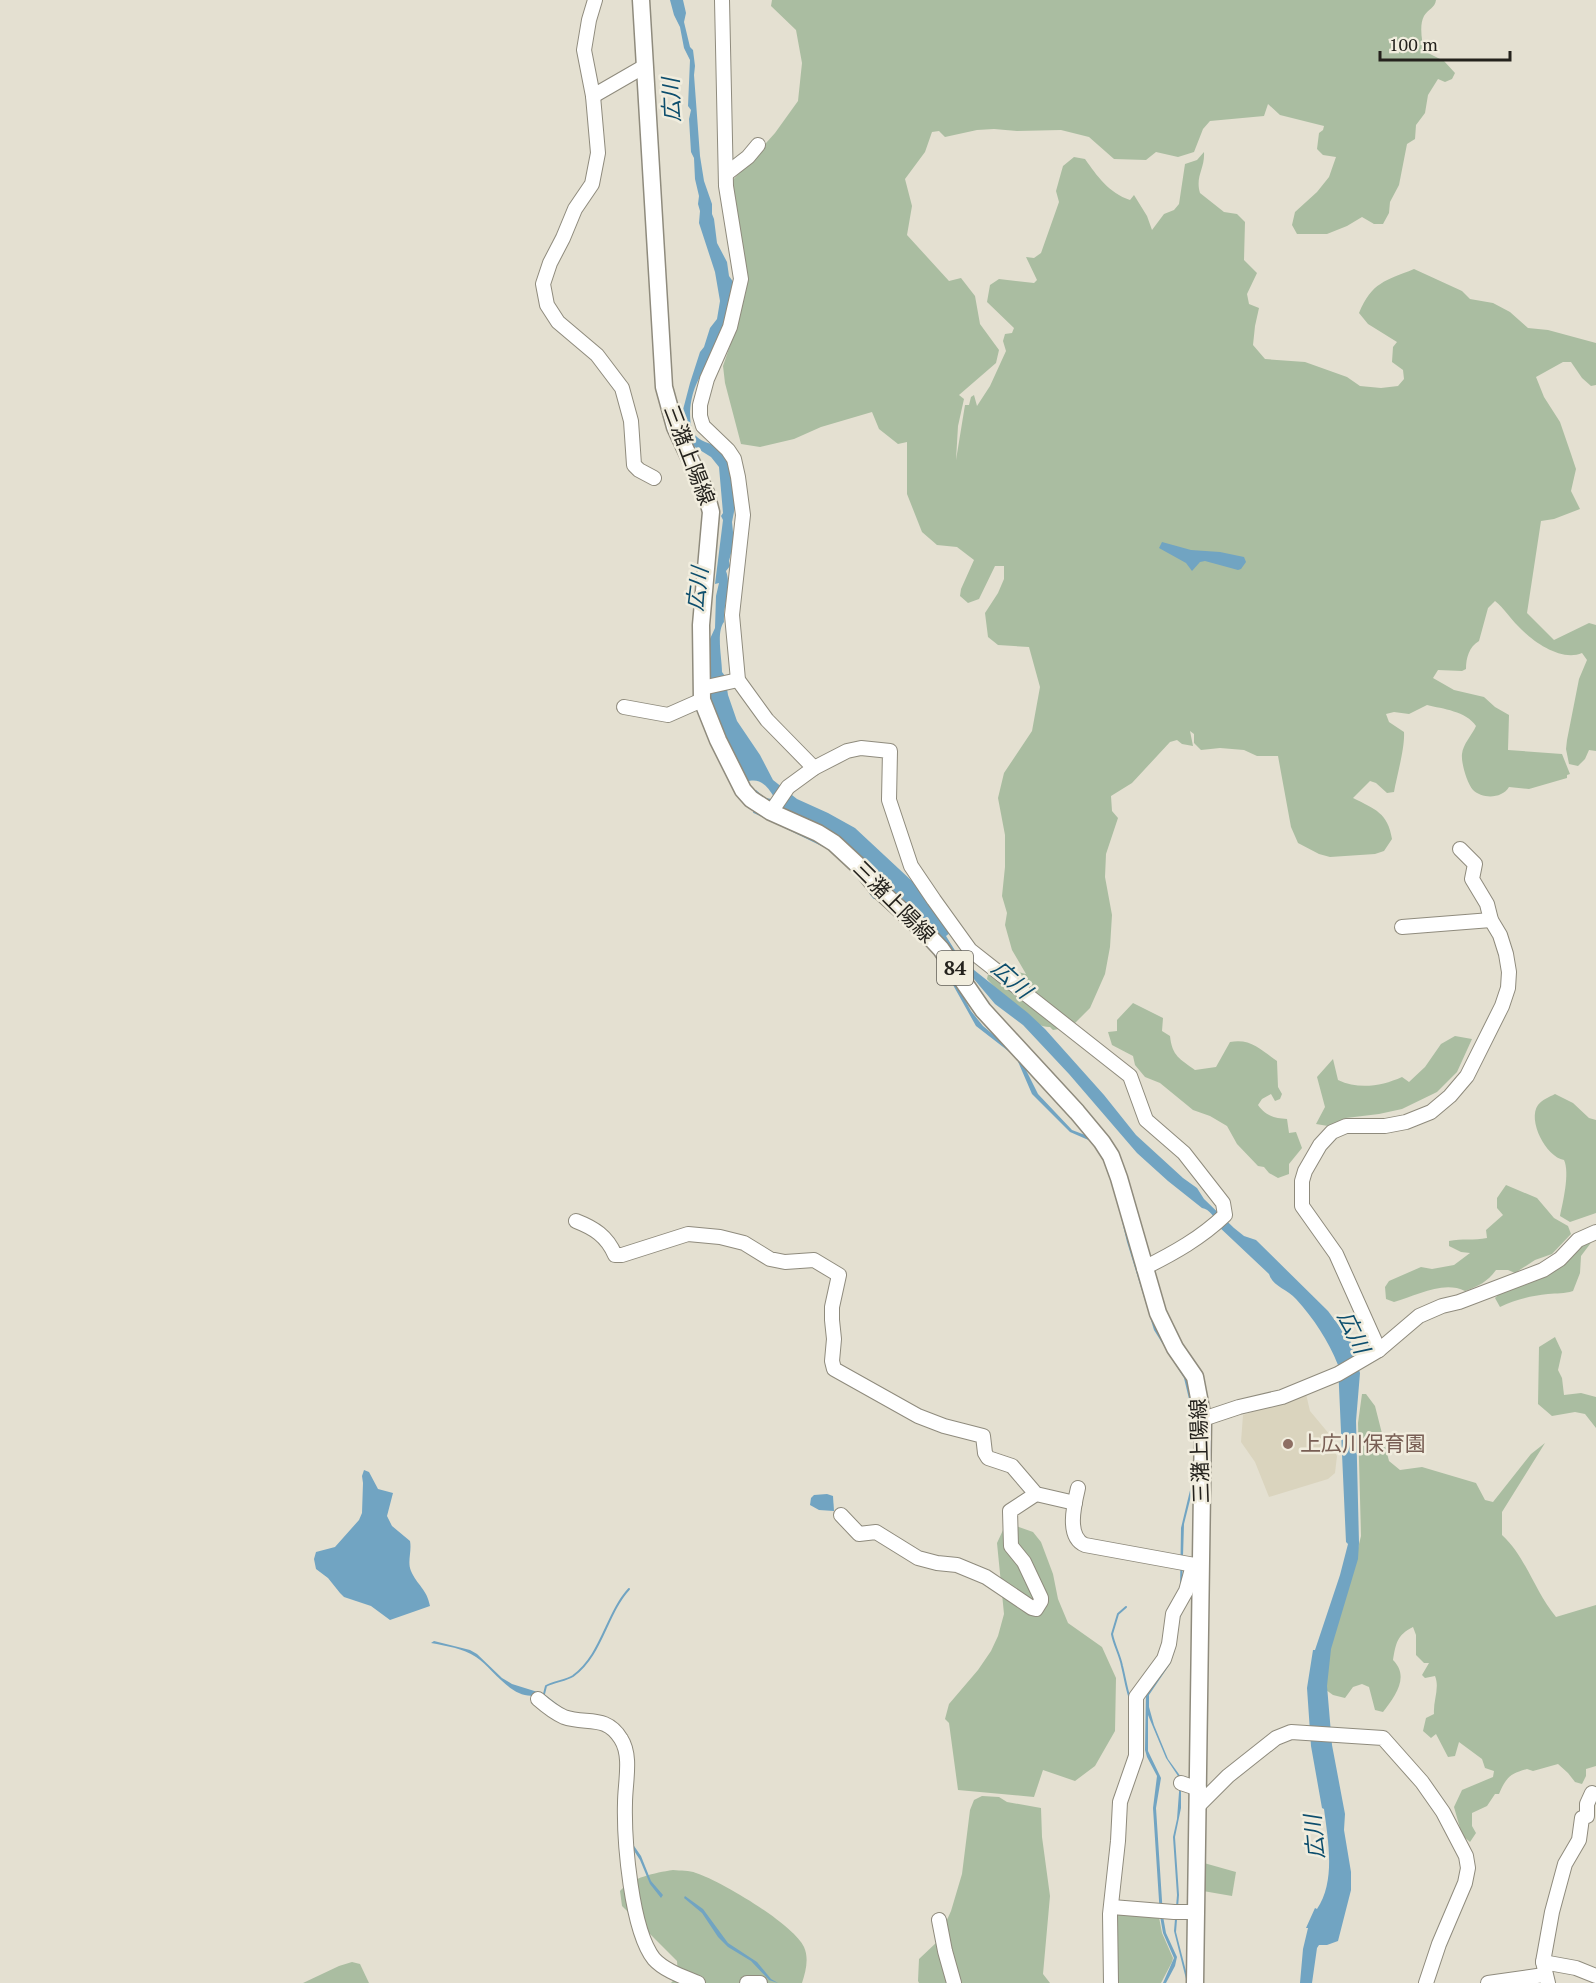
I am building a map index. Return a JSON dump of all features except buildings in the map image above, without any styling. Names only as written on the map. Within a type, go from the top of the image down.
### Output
[{"type":"main road","name":"三潴上陽線","points":[[641,0],[664,387],[675,427],[706,494],[711,512],[701,625],[704,692],[718,740],[742,790],[751,799],[818,833],[851,857],[878,889],[941,949],[983,1010],[1096,1135],[1111,1156],[1119,1178],[1158,1313],[1175,1348],[1195,1377],[1203,1419],[1191,1564],[1199,1797],[1195,1983]]},
{"type":"street","points":[[595,0],[589,20],[585,50],[593,96],[598,153],[592,184],[575,209],[550,263],[543,284],[547,305],[558,322],[597,355],[622,388],[632,421],[634,465],[654,478]]},
{"type":"street","points":[[722,0],[726,174],[741,279],[730,327],[707,379],[700,405],[703,426],[734,459],[743,515],[732,615],[733,681],[814,768]]},
{"type":"street","points":[[593,96],[645,66]]},
{"type":"street","points":[[726,174],[748,157],[758,145]]},
{"type":"street","points":[[624,706],[668,715],[704,692],[733,681]]},
{"type":"street","points":[[772,809],[788,787],[814,768],[847,751],[861,748],[890,752],[889,800],[911,866],[970,950],[1130,1076],[1146,1120],[1184,1153],[1223,1203],[1220,1220],[1185,1247],[1144,1268]]},
{"type":"street","points":[[1379,1350],[1336,1254],[1302,1206],[1302,1182],[1305,1171],[1320,1144],[1332,1132],[1347,1126],[1385,1126],[1414,1119],[1431,1112],[1444,1101],[1467,1076],[1502,1006],[1508,988],[1509,972],[1506,954],[1500,935],[1491,920],[1487,904],[1472,879],[1475,864],[1460,849]]},
{"type":"street","points":[[1402,927],[1491,920]]},
{"type":"street","points":[[576,1221],[607,1239],[615,1255],[688,1234],[735,1239],[770,1259],[785,1262],[814,1260],[839,1275],[832,1307],[834,1369],[918,1416],[982,1436],[988,1458],[1012,1466],[1036,1494],[1075,1503]]},
{"type":"street","points":[[1203,1419],[1239,1407],[1282,1397],[1338,1374],[1379,1350],[1419,1316],[1543,1269],[1560,1259],[1578,1240],[1596,1232]]},
{"type":"street","points":[[1077,1488],[1073,1535],[1078,1542],[1191,1564],[1181,1598],[1173,1614],[1169,1644],[1164,1659],[1136,1697],[1136,1756],[1120,1802],[1110,1914],[1111,1983]]},
{"type":"street","points":[[841,1515],[859,1534],[876,1532],[918,1558],[957,1565],[986,1577],[1036,1609],[1041,1598],[1024,1562],[1011,1546],[1009,1531],[1010,1511],[1036,1494]]},
{"type":"street","points":[[537,1699],[563,1717],[576,1720],[597,1720],[615,1731],[623,1741],[627,1758],[626,1839],[629,1874],[643,1940],[655,1960],[676,1974],[698,1983]]},
{"type":"street","points":[[1181,1783],[1199,1797],[1276,1738],[1290,1732],[1308,1732],[1336,1737],[1383,1738],[1422,1782],[1443,1812],[1466,1856],[1468,1868],[1465,1883],[1439,1944],[1426,1983]]},
{"type":"street","points":[[1545,1973],[1552,1912],[1565,1864],[1579,1840],[1582,1818],[1587,1816],[1587,1804],[1592,1793]]},
{"type":"street","points":[[1112,1907],[1197,1912]]},
{"type":"street","points":[[939,1920],[954,1983]]},
{"type":"street","points":[[1488,1983],[1576,1968],[1596,1976]]},
{"type":"street","points":[[747,1983],[760,1983]]},
{"type":"shaded area","name":"上広川保育園","points":[[1306,1394],[1310,1411],[1334,1443],[1332,1447],[1337,1456],[1335,1473],[1328,1479],[1269,1497],[1255,1462],[1241,1442],[1243,1415]]},
{"type":"green space","points":[[772,0],[1436,0],[1422,20],[1421,33],[1424,51],[1444,61],[1455,73],[1452,79],[1445,82],[1438,79],[1428,95],[1425,113],[1416,125],[1415,139],[1407,144],[1399,185],[1390,202],[1389,213],[1383,224],[1374,224],[1362,217],[1327,234],[1297,234],[1292,225],[1295,212],[1317,192],[1329,177],[1336,157],[1323,155],[1317,149],[1319,133],[1324,126],[1280,115],[1268,104],[1264,116],[1210,121],[1203,129],[1194,152],[1178,157],[1156,152],[1146,160],[1114,159],[1089,137],[1061,130],[977,130],[945,137],[939,131],[932,132],[925,152],[905,179],[912,206],[907,235],[949,281],[961,278],[975,296],[980,324],[999,350],[996,363],[959,395],[964,399],[958,426],[956,460],[965,405],[969,405],[974,395],[977,406],[990,386],[1006,351],[1003,341],[1005,334],[1012,333],[1014,328],[987,302],[990,285],[999,279],[1034,283],[1037,280],[1026,257],[1034,258],[1041,253],[1059,202],[1056,191],[1063,166],[1074,157],[1085,159],[1099,178],[1116,193],[1130,200],[1134,195],[1147,216],[1152,230],[1164,214],[1174,210],[1179,204],[1185,164],[1197,160],[1204,152],[1199,182],[1200,193],[1224,212],[1237,214],[1245,222],[1244,260],[1257,273],[1247,294],[1249,304],[1259,308],[1253,345],[1265,359],[1305,362],[1347,377],[1360,386],[1381,388],[1398,386],[1404,379],[1403,370],[1392,362],[1393,347],[1397,342],[1368,324],[1359,313],[1369,295],[1380,284],[1414,269],[1462,291],[1470,299],[1493,303],[1510,312],[1528,328],[1548,330],[1596,343],[1596,385],[1591,386],[1582,378],[1571,362],[1563,362],[1536,377],[1544,397],[1560,422],[1576,469],[1571,491],[1580,509],[1554,519],[1541,521],[1527,613],[1554,640],[1589,623],[1596,625],[1596,751],[1589,750],[1585,759],[1578,766],[1569,764],[1567,740],[1579,679],[1587,660],[1582,653],[1565,655],[1539,644],[1524,632],[1495,601],[1488,608],[1479,641],[1469,653],[1466,669],[1462,671],[1438,670],[1433,678],[1454,690],[1484,697],[1509,715],[1508,750],[1562,754],[1570,774],[1567,778],[1529,789],[1509,787],[1497,796],[1481,795],[1471,787],[1462,762],[1464,747],[1476,726],[1472,721],[1454,711],[1427,705],[1409,714],[1394,712],[1386,714],[1389,722],[1404,732],[1394,792],[1387,793],[1376,783],[1370,781],[1353,798],[1374,809],[1384,818],[1392,839],[1384,851],[1375,854],[1330,857],[1298,843],[1291,827],[1278,756],[1257,756],[1244,750],[1220,748],[1201,750],[1194,743],[1194,734],[1190,731],[1193,746],[1182,744],[1177,740],[1170,742],[1132,783],[1111,796],[1112,811],[1118,818],[1106,854],[1105,877],[1112,915],[1110,947],[1105,974],[1090,1008],[1071,1027],[1053,1030],[1034,1022],[1016,1009],[987,979],[990,965],[1026,974],[1012,950],[1005,925],[1007,913],[1002,896],[1005,835],[998,798],[1004,773],[1032,731],[1040,687],[1029,647],[998,645],[988,637],[985,613],[1004,579],[1004,566],[995,566],[979,599],[968,603],[960,596],[974,560],[957,547],[937,545],[922,532],[907,494],[907,442],[898,444],[879,429],[872,412],[821,427],[794,439],[760,447],[741,444],[725,383],[723,366],[742,303],[744,270],[743,248],[732,181],[775,133],[798,101],[802,63],[796,30],[771,6]]},
{"type":"green space","points":[[1133,1003],[1163,1018],[1162,1031],[1170,1036],[1175,1053],[1195,1070],[1216,1067],[1230,1042],[1237,1041],[1250,1043],[1277,1061],[1278,1087],[1282,1094],[1280,1099],[1275,1101],[1271,1094],[1262,1099],[1258,1105],[1271,1116],[1287,1119],[1289,1133],[1296,1132],[1302,1148],[1289,1164],[1289,1174],[1278,1178],[1264,1167],[1258,1166],[1237,1144],[1227,1126],[1210,1116],[1193,1110],[1160,1083],[1145,1077],[1135,1065],[1133,1056],[1112,1045],[1108,1032],[1117,1031],[1117,1020]]},
{"type":"green space","points":[[1455,1036],[1472,1039],[1457,1072],[1437,1092],[1402,1109],[1346,1118],[1328,1126],[1316,1124],[1325,1107],[1317,1077],[1333,1059],[1338,1080],[1346,1083],[1370,1086],[1402,1077],[1409,1082],[1425,1067],[1441,1044]]},
{"type":"green space","points":[[1555,1094],[1573,1103],[1589,1118],[1596,1120],[1596,1213],[1570,1222],[1560,1216],[1566,1180],[1564,1160],[1557,1157],[1545,1145],[1535,1120],[1538,1105]]},
{"type":"green space","points":[[1506,1185],[1537,1198],[1554,1218],[1568,1226],[1571,1234],[1552,1254],[1535,1260],[1515,1273],[1508,1270],[1496,1270],[1482,1283],[1465,1291],[1448,1287],[1394,1302],[1386,1299],[1385,1287],[1389,1281],[1421,1267],[1432,1269],[1454,1265],[1470,1253],[1461,1252],[1449,1246],[1449,1241],[1487,1238],[1486,1230],[1503,1215],[1497,1208],[1497,1198]]},
{"type":"green space","points":[[1593,1240],[1581,1256],[1580,1273],[1573,1291],[1530,1297],[1500,1307],[1495,1298],[1517,1280],[1541,1265]]},
{"type":"green space","points":[[1555,1337],[1562,1352],[1558,1370],[1562,1378],[1564,1395],[1581,1393],[1596,1397],[1596,1428],[1585,1414],[1575,1412],[1552,1416],[1538,1404],[1539,1347]]},
{"type":"green space","points":[[1362,1394],[1366,1394],[1375,1406],[1389,1461],[1400,1470],[1422,1467],[1476,1483],[1485,1500],[1493,1502],[1531,1454],[1545,1443],[1502,1512],[1502,1535],[1518,1554],[1556,1617],[1596,1605],[1596,1766],[1586,1769],[1586,1776],[1582,1784],[1575,1782],[1558,1764],[1533,1771],[1527,1769],[1512,1775],[1506,1780],[1499,1794],[1495,1794],[1487,1806],[1472,1813],[1472,1826],[1476,1833],[1470,1842],[1462,1835],[1454,1807],[1462,1790],[1493,1777],[1494,1771],[1485,1768],[1482,1759],[1459,1742],[1455,1756],[1448,1757],[1436,1734],[1431,1738],[1423,1731],[1426,1718],[1434,1714],[1437,1685],[1435,1676],[1425,1678],[1422,1675],[1429,1663],[1424,1663],[1416,1655],[1416,1635],[1413,1627],[1400,1636],[1396,1644],[1393,1660],[1400,1673],[1399,1686],[1383,1712],[1375,1710],[1369,1687],[1362,1684],[1353,1687],[1345,1698],[1333,1695],[1322,1687],[1340,1598],[1352,1572],[1361,1536],[1358,1423]]},
{"type":"green space","points":[[1013,1525],[1033,1532],[1041,1542],[1053,1574],[1058,1599],[1068,1623],[1102,1647],[1116,1678],[1115,1731],[1095,1766],[1075,1781],[1043,1770],[1034,1797],[958,1790],[949,1723],[945,1719],[949,1704],[978,1670],[998,1636],[1004,1614],[997,1543],[1004,1528]]},
{"type":"green space","points":[[982,1796],[999,1797],[1007,1802],[1041,1808],[1042,1837],[1050,1896],[1043,1974],[1050,1983],[919,1983],[918,1981],[919,1959],[937,1942],[951,1911],[962,1874],[970,1810],[974,1800]]},
{"type":"green space","points":[[1204,1863],[1236,1872],[1232,1896],[1203,1891]]},
{"type":"green space","points":[[673,1870],[693,1872],[722,1885],[755,1904],[786,1927],[806,1951],[805,1974],[802,1983],[671,1983],[678,1975],[677,1961],[622,1906],[620,1891],[637,1879]]},
{"type":"green space","points":[[1118,1913],[1159,1917],[1162,1933],[1173,1958],[1161,1983],[1114,1983],[1114,1915]]},
{"type":"green space","points":[[352,1962],[360,1964],[369,1983],[303,1983],[339,1966]]},
{"type":"water","points":[[670,0],[683,0],[686,13],[684,22],[690,47],[693,50],[695,66],[700,156],[704,181],[712,204],[717,243],[727,262],[729,276],[734,283],[734,300],[708,369],[702,374],[694,391],[690,412],[693,431],[697,437],[722,448],[730,467],[735,507],[732,522],[734,542],[729,561],[730,566],[726,571],[728,590],[724,622],[720,632],[720,646],[722,672],[737,721],[760,755],[773,780],[797,799],[855,828],[913,882],[951,932],[946,936],[959,957],[1045,1029],[1136,1135],[1197,1188],[1204,1199],[1234,1228],[1244,1236],[1256,1240],[1328,1311],[1351,1342],[1360,1373],[1356,1421],[1358,1559],[1331,1649],[1327,1686],[1332,1745],[1345,1814],[1344,1830],[1351,1872],[1351,1890],[1338,1941],[1319,1945],[1317,1948],[1312,1983],[1300,1983],[1303,1949],[1308,1928],[1306,1928],[1327,1886],[1329,1860],[1324,1809],[1311,1746],[1307,1688],[1313,1650],[1315,1650],[1340,1575],[1348,1544],[1346,1542],[1338,1365],[1320,1330],[1296,1299],[1277,1285],[1269,1274],[1217,1225],[1210,1212],[1168,1181],[1137,1153],[1023,1025],[995,1004],[973,978],[885,891],[753,792],[756,790],[765,798],[772,799],[774,797],[765,786],[759,781],[751,781],[746,782],[745,787],[710,701],[709,641],[715,628],[716,596],[719,583],[715,584],[723,520],[719,467],[711,457],[687,442],[679,425],[700,352],[710,328],[717,319],[720,301],[715,272],[699,223],[699,196],[694,158],[691,152],[689,119],[691,110],[688,106],[690,60],[684,48],[680,27]]},
{"type":"water","points":[[1162,542],[1191,550],[1220,552],[1244,557],[1246,562],[1238,570],[1205,561],[1200,562],[1192,571],[1186,563],[1159,548]]},
{"type":"water","points":[[951,974],[971,1011],[983,1026],[1019,1056],[1038,1094],[1072,1130],[1093,1138],[1105,1155],[1157,1330],[1186,1374],[1195,1411],[1195,1480],[1184,1524],[1182,1588],[1197,1577],[1179,1620],[1175,1650],[1170,1664],[1149,1695],[1149,1707],[1154,1725],[1168,1759],[1181,1777],[1181,1808],[1175,1837],[1179,1895],[1176,1932],[1189,1983],[1187,1983],[1174,1931],[1177,1895],[1173,1837],[1177,1819],[1180,1779],[1166,1758],[1148,1715],[1148,1751],[1161,1778],[1156,1808],[1163,1916],[1166,1933],[1177,1957],[1166,1983],[1163,1983],[1174,1958],[1163,1933],[1160,1916],[1153,1808],[1157,1776],[1145,1750],[1146,1693],[1180,1591],[1181,1528],[1193,1478],[1194,1420],[1184,1378],[1154,1330],[1127,1242],[1112,1180],[1103,1159],[1093,1142],[1070,1132],[1032,1094],[1016,1057],[976,1026],[948,976]]},
{"type":"water","points":[[364,1470],[369,1472],[378,1489],[393,1493],[387,1516],[392,1526],[410,1541],[410,1568],[427,1595],[430,1606],[390,1620],[371,1606],[344,1597],[328,1578],[316,1569],[314,1559],[316,1552],[335,1547],[359,1520],[362,1513]]},
{"type":"water","points":[[814,1495],[833,1496],[834,1511],[819,1510],[810,1505]]},
{"type":"water","points":[[434,1641],[470,1650],[512,1684],[544,1694],[565,1710],[605,1719],[621,1730],[631,1746],[633,1760],[630,1816],[632,1843],[641,1856],[651,1881],[663,1895],[661,1898],[650,1884],[640,1860],[629,1843],[630,1761],[623,1736],[616,1729],[598,1719],[567,1715],[537,1695],[528,1696],[511,1689],[476,1657],[460,1649],[431,1643]]},
{"type":"water","points":[[685,1896],[703,1909],[728,1943],[757,1962],[771,1979],[778,1983],[769,1980],[751,1961],[728,1947],[718,1937],[702,1913],[684,1898]]},
{"type":"waterway","points":[[754,812],[765,817]]},
{"type":"waterway","points":[[783,826],[824,846]]},
{"type":"waterway","points":[[853,872],[863,883]]},
{"type":"waterway","points":[[870,893],[874,898]]},
{"type":"waterway","points":[[544,1694],[546,1686],[570,1678],[583,1667],[591,1657],[621,1599],[629,1589]]},
{"type":"waterway","points":[[1126,1607],[1118,1614],[1112,1634],[1130,1699]]},
{"type":"place","name":"上広川保育園","points":[[1288,1444]]},
{"type":"water label","name":"広川","points":[[671,100]]},
{"type":"water label","name":"広川","points":[[697,589]]},
{"type":"water label","name":"広川","points":[[1012,979]]},
{"type":"water label","name":"広川","points":[[1354,1332]]},
{"type":"water label","name":"広川","points":[[1314,1837]]}]
